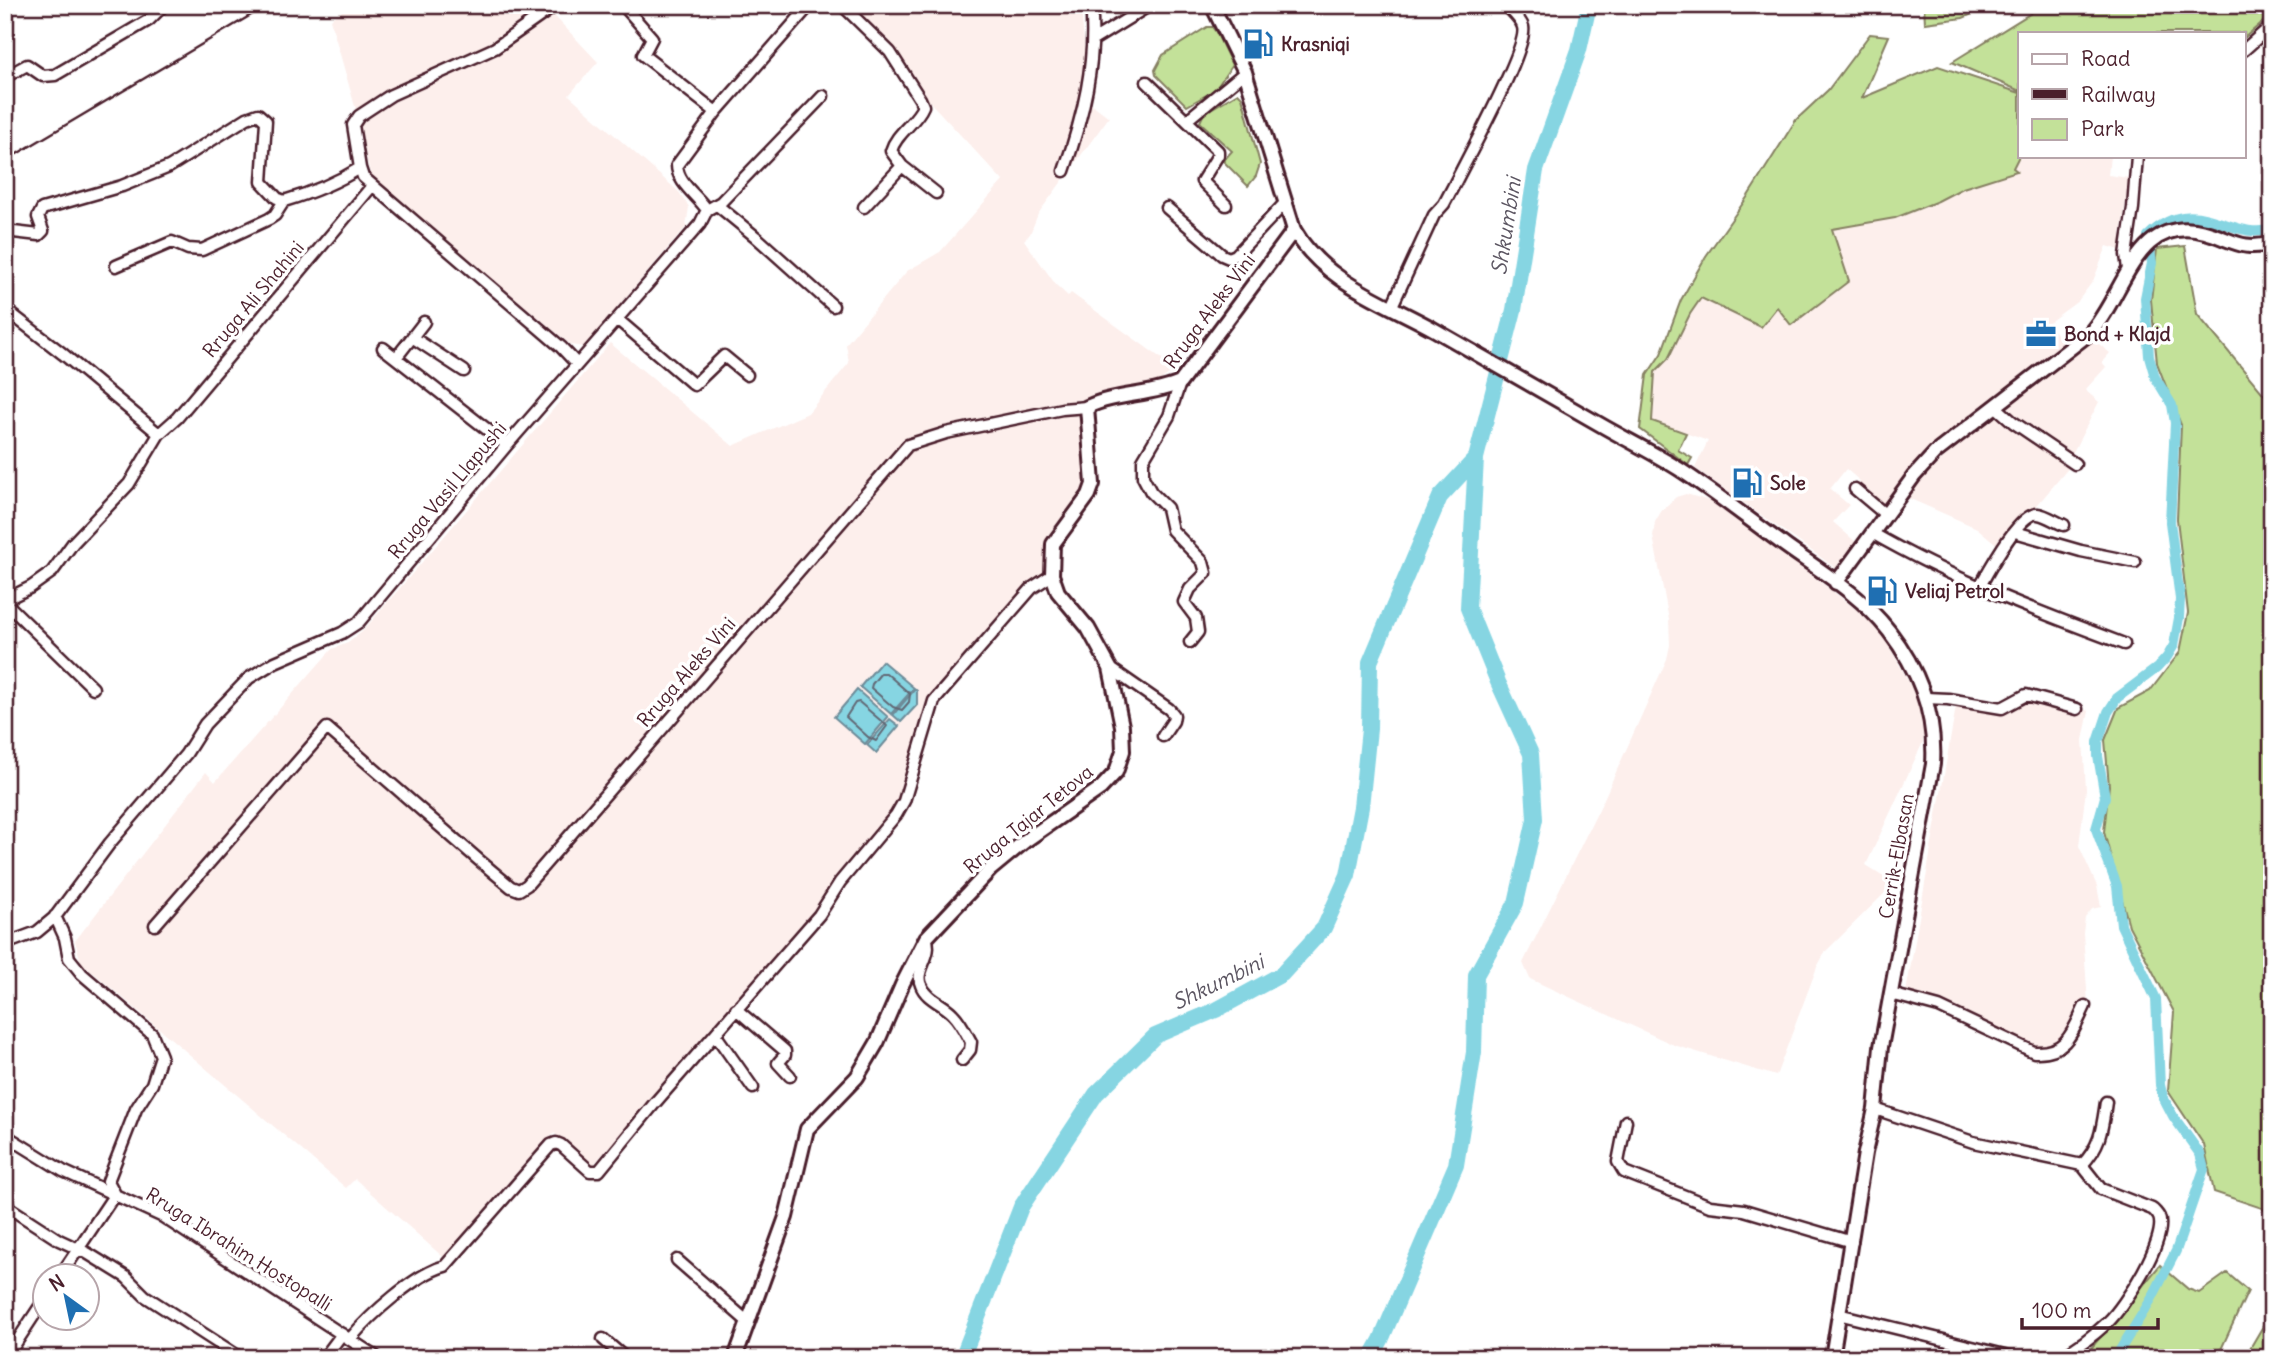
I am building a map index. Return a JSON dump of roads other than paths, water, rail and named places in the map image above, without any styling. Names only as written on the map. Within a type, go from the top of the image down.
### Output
[{"type":"main road","points":[[1212,5],[1245,72],[1285,204],[1304,248],[1355,288],[1392,306]]},
{"type":"main road","points":[[1836,583],[1914,476],[1935,453],[2090,333],[2110,308],[2128,269],[2149,244],[2178,229],[2193,229],[2251,247],[2272,243]]},
{"type":"main road","name":"Rruga Aleks Vini","points":[[1087,407],[1099,401],[1168,388],[1180,383],[1294,230]]},
{"type":"main road","name":"Cerrik-Elbasan","points":[[1392,306],[1680,470],[1836,583],[1860,601],[1888,631],[1912,668],[1926,698],[1934,741],[1933,764],[1881,1047],[1875,1109],[1832,1358]]},
{"type":"main road","points":[[1052,575],[1053,544],[1089,495],[1093,484],[1087,407]]},
{"type":"main road","name":"Rruga Tajar Tetova","points":[[735,1358],[786,1217],[807,1129],[857,1077],[877,1043],[902,985],[926,939],[992,869],[1026,841],[1101,788],[1115,772],[1122,751],[1122,726],[1110,668],[1088,628],[1058,593],[1052,575]]},
{"type":"street","points":[[5,77],[27,65],[43,76],[55,75],[149,20],[164,5]]},
{"type":"street","points":[[556,5],[495,48],[391,95],[359,116],[353,125],[363,177],[577,364]]},
{"type":"street","points":[[623,5],[652,38],[643,52],[645,57],[716,112]]},
{"type":"street","points":[[810,5],[716,112],[677,165],[677,171],[681,179],[712,208],[756,237],[833,306]]},
{"type":"street","points":[[842,5],[890,52],[923,106],[893,143],[891,151],[902,166],[936,193]]},
{"type":"street","points":[[1064,171],[1085,102],[1093,40],[1091,5]]},
{"type":"street","points":[[1093,40],[1150,5]]},
{"type":"street","points":[[1392,306],[1434,215],[1444,204],[1510,73],[1524,30],[1506,5]]},
{"type":"street","points":[[2246,48],[2272,25]]},
{"type":"street","points":[[1187,120],[1245,72]]},
{"type":"street","points":[[1147,82],[1218,151],[1202,181],[1226,205]]},
{"type":"street","name":"Rruga Vasil Llapushi","points":[[5,944],[37,932],[55,916],[110,843],[186,754],[205,724],[249,678],[275,662],[342,633],[359,622],[507,445],[712,208],[823,96]]},
{"type":"street","points":[[5,231],[39,235],[43,232],[38,217],[42,209],[113,190],[169,167],[247,118],[258,114],[266,121],[262,182],[277,198],[284,201]]},
{"type":"street","points":[[2128,269],[2126,255],[2137,158]]},
{"type":"street","points":[[864,207],[902,166]]},
{"type":"street","points":[[116,266],[172,242],[188,249],[202,250],[269,219],[284,201],[335,183],[360,168]]},
{"type":"street","name":"Rruga Ali Shahini","points":[[5,601],[52,572],[73,543],[129,484],[159,434],[186,407],[372,186]]},
{"type":"street","points":[[1167,208],[1229,258],[1236,255],[1285,204]]},
{"type":"street","points":[[5,309],[116,396],[159,434]]},
{"type":"street","points":[[617,319],[694,385],[724,356],[747,374]]},
{"type":"street","points":[[396,358],[424,322]]},
{"type":"street","points":[[412,337],[464,371]]},
{"type":"street","points":[[383,348],[507,445]]},
{"type":"street","points":[[1180,383],[1169,416],[1143,460],[1143,477],[1151,492],[1167,508],[1172,530],[1203,562],[1206,573],[1191,589],[1184,602],[1196,618],[1198,632],[1190,642]]},
{"type":"street","points":[[1995,406],[2013,422],[2076,464]]},
{"type":"street","name":"Rruga Aleks Vini","points":[[155,925],[327,729],[511,887],[519,890],[908,445],[946,433],[1062,409],[1087,407]]},
{"type":"street","points":[[1855,489],[1886,515]]},
{"type":"street","points":[[1980,586],[2005,543],[2029,516],[2036,514],[2064,525]]},
{"type":"street","points":[[2015,532],[2081,551],[2135,562]]},
{"type":"street","points":[[1872,533],[1906,553],[1980,586],[2046,615],[2124,644]]},
{"type":"street","points":[[324,1358],[414,1282],[431,1270],[445,1266],[551,1145],[561,1145],[590,1171],[599,1171],[819,915],[845,876],[901,808],[934,701],[1032,588],[1052,575]]},
{"type":"street","points":[[5,601],[93,688]]},
{"type":"street","points":[[1110,668],[1174,715],[1163,736]]},
{"type":"street","points":[[1926,698],[2002,708],[2026,695],[2077,709]]},
{"type":"street","points":[[55,916],[65,938],[69,958],[82,974],[152,1034],[161,1056],[155,1076],[136,1109],[108,1181],[115,1194],[70,1262]]},
{"type":"street","points":[[926,939],[929,949],[920,975],[920,984],[926,993],[953,1014],[971,1042],[970,1050],[962,1060]]},
{"type":"street","points":[[1891,994],[1939,1007],[2034,1052],[2046,1053],[2061,1046],[2068,1039],[2085,1006]]},
{"type":"street","points":[[736,1009],[785,1051],[778,1063],[790,1076]]},
{"type":"street","points":[[715,1034],[753,1088]]},
{"type":"street","points":[[2082,1166],[2094,1153],[2100,1138],[2106,1102]]},
{"type":"street","points":[[1875,1109],[1973,1142],[2082,1166],[2101,1189],[2152,1209],[2160,1218],[2157,1242],[2119,1310],[2084,1343],[2059,1358]]},
{"type":"street","points":[[1626,1121],[1618,1162],[1624,1172],[1710,1206],[1744,1210],[1852,1242]]},
{"type":"street","name":"Rruga Ibrahim Hostopalli","points":[[5,1135],[63,1171],[163,1217],[378,1358]]},
{"type":"street","points":[[5,1205],[59,1240],[87,1253],[126,1277],[145,1296],[241,1358]]},
{"type":"street","points":[[677,1260],[748,1322]]},
{"type":"street","points":[[1838,1314],[2017,1358]]},
{"type":"street","points":[[6,1358],[32,1318]]},
{"type":"street","points":[[603,1339],[625,1358]]},
{"type":"water","points":[[882,661],[914,688],[891,714],[860,687]]},
{"type":"water","points":[[915,689],[917,705],[901,722],[893,715]]},
{"type":"water","points":[[857,690],[888,717],[865,744],[834,717]]},
{"type":"water","points":[[890,719],[899,726],[876,753],[867,745]]},
{"type":"waterway","name":"Shkumbini","points":[[1371,1358],[1456,1165],[1474,1052],[1476,975],[1516,903],[1535,819],[1531,754],[1468,608],[1476,458],[1514,310],[1536,170],[1579,50],[1589,5]]},
{"type":"waterway","points":[[2115,1358],[2152,1298],[2176,1251],[2204,1169],[2200,1154],[2163,1097],[2160,1085],[2156,999],[2121,925],[2117,886],[2096,829],[2105,797],[2098,742],[2108,712],[2117,698],[2157,668],[2167,657],[2174,645],[2179,618],[2180,599],[2170,522],[2175,423],[2172,405],[2155,377],[2149,356],[2145,298],[2152,263],[2148,236],[2165,223],[2182,217],[2213,220],[2242,229],[2272,229]]},
{"type":"waterway","name":"Shkumbini","points":[[962,1358],[1021,1207],[1096,1094],[1155,1036],[1216,1010],[1282,974],[1324,928],[1348,875],[1361,807],[1369,729],[1370,662],[1440,497],[1476,458]]},
{"type":"railway","points":[[5,161],[268,5]]},
{"type":"place","name":"Krasniqi","points":[[1258,44]]},
{"type":"place","name":"Bond + Klajd","points":[[2041,334]]},
{"type":"place","name":"Sole","points":[[1747,483]]},
{"type":"place","name":"Veliaj Petrol","points":[[1882,591]]}]
